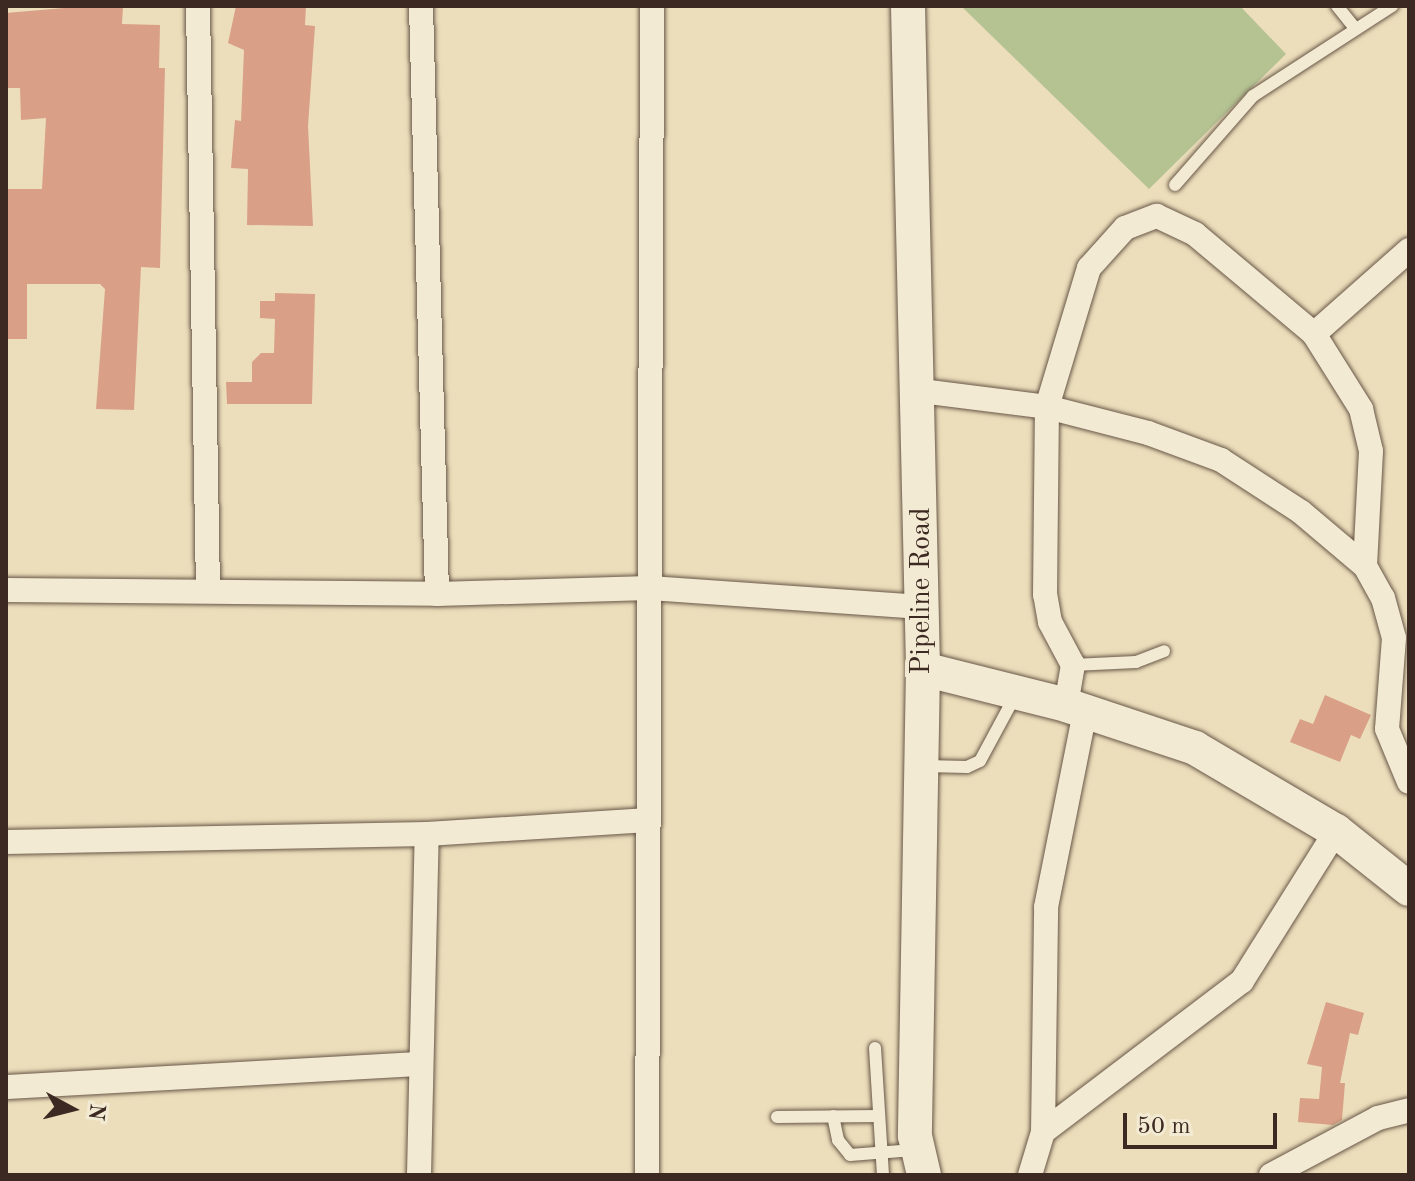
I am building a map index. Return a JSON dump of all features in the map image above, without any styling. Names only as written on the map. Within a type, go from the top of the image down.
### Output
[{"type":"street","points":[[198,6],[208,589]]},
{"type":"street","points":[[421,6],[437,594]]},
{"type":"street","points":[[647,1175],[652,6]]},
{"type":"street","name":"Pipeline Road","points":[[908,6],[921,391],[923,669],[918,766],[920,1163]]},
{"type":"street","points":[[1030,1175],[1043,1132],[1046,907],[1076,708],[1073,665],[1050,622],[1045,595],[1047,407],[1089,268],[1125,228],[1157,216],[1195,234],[1314,334],[1361,409],[1371,451],[1365,566],[1394,638],[1387,729],[1409,782]]},
{"type":"street","points":[[1314,334],[1409,250]]},
{"type":"street","points":[[921,391],[1047,407],[1221,460],[1264,482],[1365,566]]},
{"type":"street","points":[[6,590],[208,589],[437,594],[650,588],[921,607]]},
{"type":"street","points":[[923,669],[1076,708],[1229,763],[1336,831],[1409,889]]},
{"type":"street","points":[[6,842],[427,834],[649,820]]},
{"type":"street","points":[[1043,1132],[1242,981],[1336,831]]},
{"type":"street","points":[[419,1175],[419,1064],[427,834]]},
{"type":"street","points":[[6,1087],[419,1064]]},
{"type":"street","points":[[1271,1175],[1378,1118],[1409,1110]]},
{"type":"lane","points":[[1337,6],[1353,26]]},
{"type":"lane","points":[[1175,185],[1253,96],[1353,26],[1392,6]]},
{"type":"lane","points":[[1073,665],[1136,662],[1164,651]]},
{"type":"lane","points":[[918,766],[967,767],[980,761],[1017,692]]},
{"type":"lane","points":[[875,1048],[883,1175]]},
{"type":"lane","points":[[833,1116],[838,1140],[850,1155],[920,1163]]},
{"type":"lane","points":[[777,1117],[879,1116]]},
{"type":"green space","points":[[961,6],[1240,6],[1286,54],[1149,189]]},
{"type":"building","points":[[87,6],[123,7],[122,24],[160,25],[159,68],[165,68],[160,268],[141,267],[134,410],[96,409],[105,289],[100,284],[27,284],[27,339],[6,339],[8,189],[42,189],[46,118],[21,120],[20,88],[6,88],[6,13]]},
{"type":"building","points":[[236,6],[306,6],[305,25],[315,26],[308,126],[313,226],[247,225],[248,169],[231,168],[235,120],[241,121],[244,50],[228,43]]},
{"type":"building","points":[[275,293],[315,294],[312,404],[227,404],[226,382],[252,382],[252,362],[261,353],[274,353],[275,319],[260,318],[260,301],[275,301]]},
{"type":"building","points":[[1325,695],[1371,715],[1360,739],[1351,735],[1340,762],[1290,742],[1300,719],[1313,724]]},
{"type":"building","points":[[1326,1002],[1364,1013],[1358,1035],[1350,1033],[1340,1083],[1345,1083],[1342,1120],[1333,1125],[1298,1122],[1300,1098],[1319,1099],[1322,1067],[1307,1064]]}]
